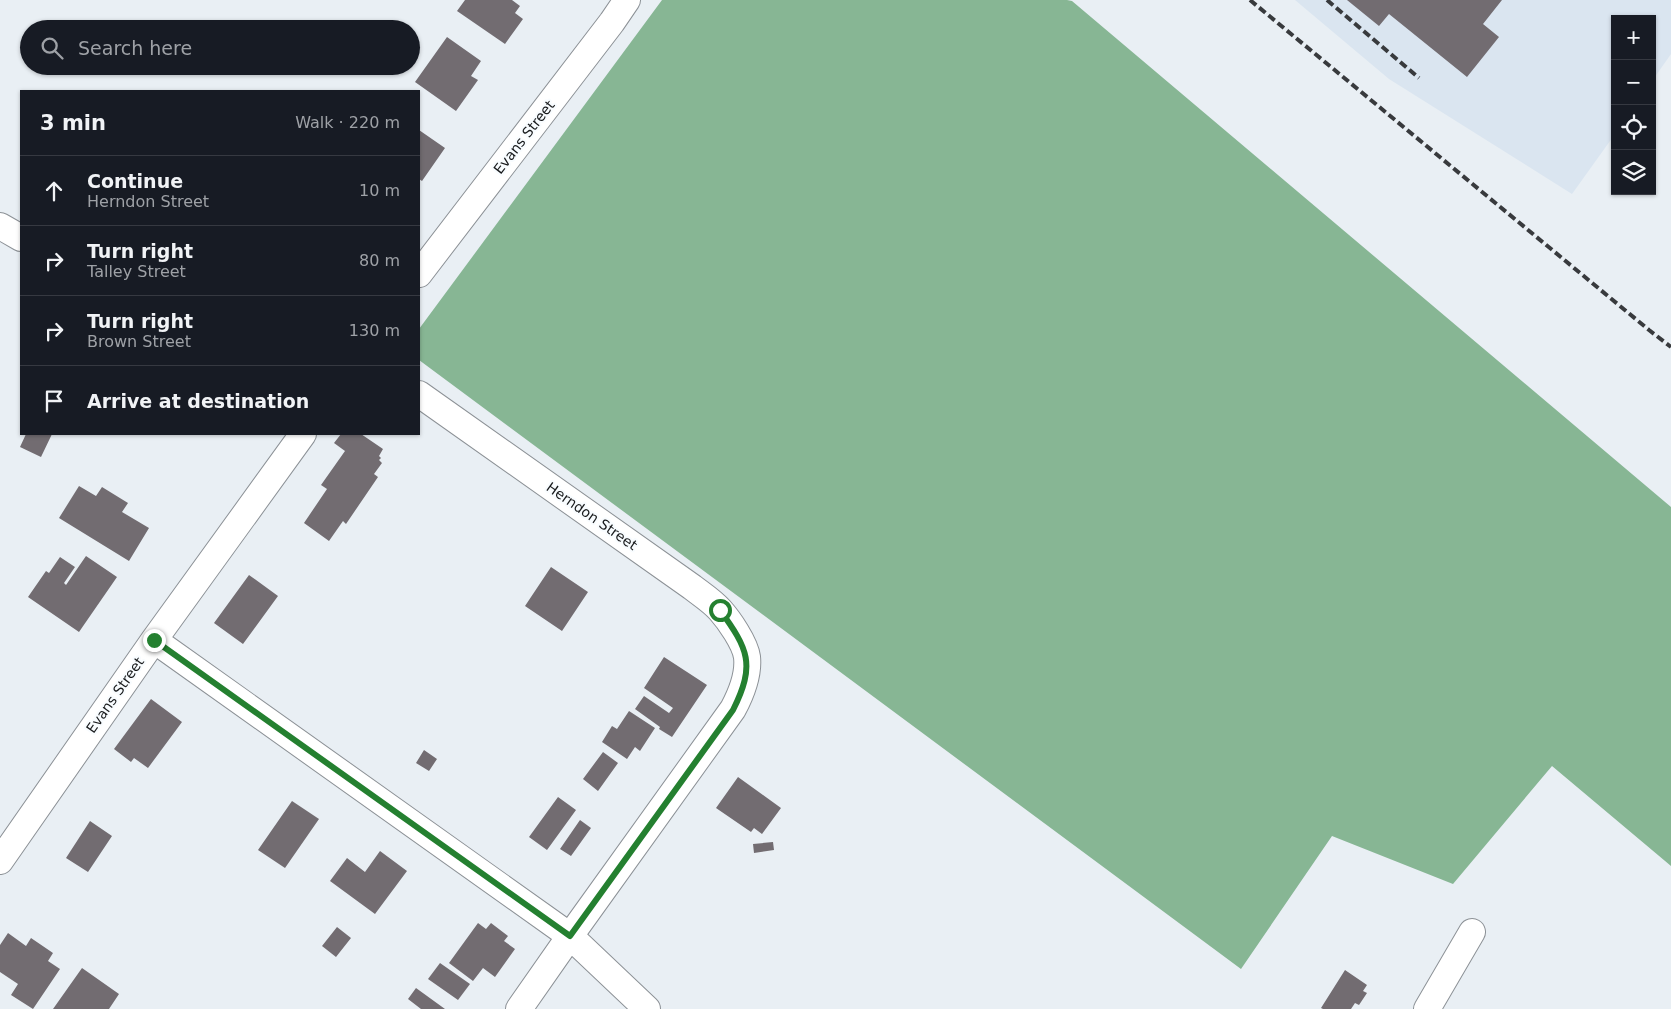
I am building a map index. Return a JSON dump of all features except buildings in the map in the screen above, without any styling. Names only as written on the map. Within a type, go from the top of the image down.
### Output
[{"type":"street","name":"Evans Street","points":[[420,273],[627,0]]},
{"type":"street","points":[[0,226],[20,237]]},
{"type":"street","name":"Herndon Street","points":[[420,395],[692,587],[720,610],[738,635],[747,656],[746,674],[742,691],[733,710],[570,936]]},
{"type":"street","name":"Evans Street","points":[[0,861],[154,640],[302,435]]},
{"type":"street","points":[[154,640],[570,936],[647,1009]]},
{"type":"street","points":[[1427,1009],[1472,932]]},
{"type":"street","points":[[519,1009],[570,936]]},
{"type":"shaded area","points":[[1295,0],[1671,0],[1671,54],[1656,75],[1656,15],[1611,15],[1611,140],[1572,194],[1389,79]]},
{"type":"green space","points":[[662,0],[1072,1],[1671,507],[1671,866],[1552,766],[1453,884],[1332,836],[1241,969],[420,361],[420,328]]},
{"type":"railway","points":[[1250,0],[1671,347]]},
{"type":"railway","points":[[1327,0],[1419,78]]},
{"type":"route","points":[[154,640],[570,936],[733,710],[742,691],[746,674],[747,656],[738,635],[720,610]]}]
